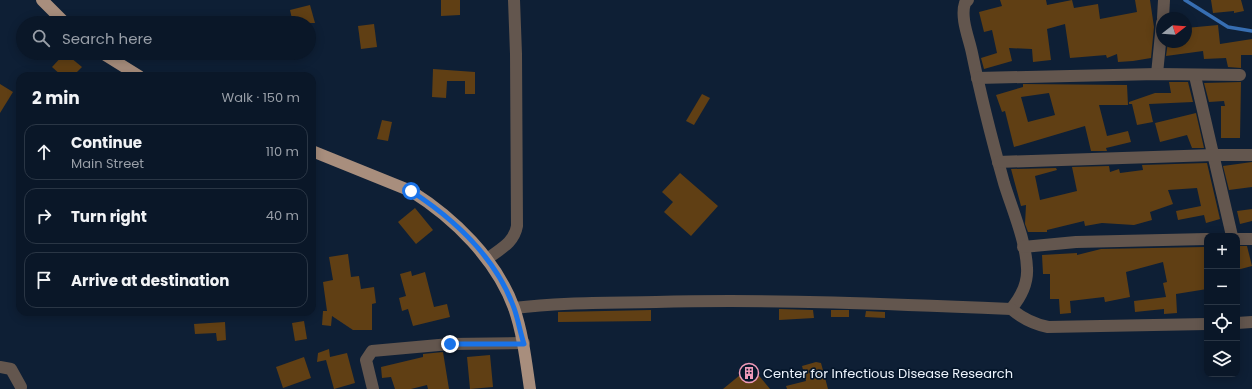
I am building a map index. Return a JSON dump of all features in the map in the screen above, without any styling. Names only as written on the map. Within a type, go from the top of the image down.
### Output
[{"type":"main road","points":[[42,0],[57,16]]},
{"type":"main road","points":[[113,60],[133,72]]},
{"type":"main road","points":[[316,153],[411,191],[426,200],[465,234],[487,259],[499,277],[514,308],[524,344],[530,389]]},
{"type":"street","points":[[487,259],[509,243],[515,235],[517,226],[516,54],[514,0]]},
{"type":"street","points":[[968,0],[965,3],[964,15],[977,78],[998,162],[1024,247],[1027,267],[1026,279],[1020,299],[1011,309]]},
{"type":"street","points":[[1163,12],[1164,0]]},
{"type":"street","points":[[1157,74],[1160,48]]},
{"type":"street","points":[[977,78],[1157,74],[1194,76],[1240,75]]},
{"type":"street","points":[[1194,76],[1231,233]]},
{"type":"street","points":[[998,162],[1252,155]]},
{"type":"street","points":[[1240,239],[1252,238]]},
{"type":"street","points":[[1024,247],[1076,242],[1204,239]]},
{"type":"street","points":[[514,308],[546,304],[703,301],[1011,309],[1020,317],[1034,324],[1048,326],[1204,324]]},
{"type":"street","points":[[1240,323],[1252,322]]},
{"type":"street","points":[[373,389],[366,360],[372,351],[450,344],[524,344]]},
{"type":"street","points":[[0,367],[11,368],[21,387]]},
{"type":"building","points":[[441,0],[460,0],[460,15],[441,16]]},
{"type":"building","points":[[1000,0],[1046,0],[1047,5],[1072,0],[1074,8],[1098,4],[1100,19],[1137,12],[1135,0],[1150,0],[1154,27],[1151,58],[1118,62],[1117,54],[1107,58],[1106,55],[1070,58],[1065,24],[1047,29],[1051,60],[1033,62],[1032,49],[1009,48],[1012,61],[984,69],[981,58],[997,53],[992,30],[984,32],[979,12],[1002,6]]},
{"type":"building","points":[[1211,0],[1241,0],[1244,11],[1234,13],[1234,11],[1213,13]]},
{"type":"building","points":[[310,5],[313,16],[291,16],[290,10]]},
{"type":"building","points":[[374,24],[377,47],[361,49],[358,26]]},
{"type":"building","points":[[1218,25],[1220,44],[1252,39],[1252,55],[1241,55],[1241,68],[1228,67],[1226,58],[1204,59],[1203,51],[1166,56],[1167,48],[1192,48],[1192,27]]},
{"type":"building","points":[[58,60],[74,60],[82,67],[77,72],[58,72],[52,67]]},
{"type":"building","points":[[433,69],[475,72],[475,94],[465,94],[465,81],[447,81],[446,98],[432,97]]},
{"type":"building","points":[[1169,82],[1188,82],[1193,102],[1149,104],[1153,122],[1137,125],[1132,104],[1129,104],[1129,102],[1155,93],[1171,93]]},
{"type":"building","points":[[1241,82],[1240,138],[1221,138],[1221,106],[1225,106],[1224,101],[1209,102],[1204,83]]},
{"type":"building","points":[[0,84],[13,92],[0,113]]},
{"type":"building","points":[[1023,84],[1127,85],[1128,105],[1099,105],[1107,136],[1128,131],[1131,142],[1106,148],[1107,151],[1091,151],[1085,126],[1014,147],[1005,111],[1002,112],[996,95],[1023,87]],"holes":[[[1049,93],[1055,115],[1028,122],[1021,97]]]},
{"type":"building","points":[[702,94],[710,98],[694,125],[686,121]]},
{"type":"building","points":[[1196,113],[1204,148],[1192,148],[1187,135],[1160,142],[1155,123]]},
{"type":"building","points":[[382,120],[392,122],[388,141],[377,139]]},
{"type":"building","points":[[1252,162],[1252,187],[1229,190],[1223,166]]},
{"type":"building","points":[[1207,163],[1220,219],[1206,223],[1204,215],[1178,220],[1176,211],[1201,206],[1197,188],[1168,190],[1173,204],[1150,212],[1152,220],[1134,225],[1102,223],[1085,226],[1084,221],[1047,230],[1047,232],[1028,232],[1025,224],[1026,205],[1021,206],[1011,169],[1056,168],[1057,170],[1035,176],[1040,200],[1077,191],[1072,167],[1109,166],[1110,172],[1119,169],[1120,173],[1143,170],[1142,165]]},
{"type":"building","points":[[680,173],[718,206],[691,236],[664,212],[673,202],[662,192]]},
{"type":"building","points":[[415,208],[433,230],[416,244],[398,222]]},
{"type":"building","points":[[1252,209],[1252,221],[1240,224],[1237,211]]},
{"type":"building","points":[[1240,246],[1247,246],[1252,266],[1240,269]]},
{"type":"building","points":[[1204,247],[1204,289],[1176,294],[1177,313],[1164,314],[1164,309],[1135,312],[1134,301],[1166,297],[1163,283],[1167,282],[1163,262],[1126,272],[1130,297],[1105,302],[1104,297],[1070,301],[1071,313],[1060,314],[1059,299],[1050,299],[1050,274],[1043,274],[1042,255],[1077,253],[1077,255],[1101,249]]},
{"type":"building","points":[[348,254],[351,277],[359,276],[361,289],[374,287],[376,303],[372,304],[372,330],[353,330],[332,316],[331,326],[322,325],[323,311],[327,311],[323,282],[333,280],[329,257]]},
{"type":"building","points":[[411,271],[412,276],[425,272],[434,307],[447,304],[450,317],[413,326],[408,309],[402,311],[399,298],[406,296],[400,274]]},
{"type":"building","points":[[779,309],[813,310],[814,318],[779,320]]},
{"type":"building","points":[[651,310],[651,321],[558,322],[558,312]]},
{"type":"building","points":[[831,310],[849,310],[849,317],[831,317]]},
{"type":"building","points":[[866,311],[885,312],[885,318],[865,317]]},
{"type":"building","points":[[304,321],[307,339],[295,341],[292,323]]},
{"type":"building","points":[[225,322],[226,340],[217,341],[216,333],[195,334],[194,324]]},
{"type":"building","points":[[329,349],[330,357],[347,353],[355,383],[334,389],[326,360],[317,362],[318,353]]},
{"type":"building","points":[[443,352],[449,389],[428,389],[427,385],[411,389],[395,389],[391,377],[382,378],[381,367],[423,357],[423,354]]},
{"type":"building","points":[[490,355],[493,387],[470,389],[467,357]]},
{"type":"building","points":[[304,357],[311,378],[283,388],[276,367]]},
{"type":"building","points":[[816,362],[821,363],[828,389],[787,389],[786,386],[806,381],[802,366]]},
{"type":"building","name":"Center for Infectious Disease Research","points":[[751,366],[770,389],[723,389]]},
{"type":"waterway","points":[[1185,0],[1228,27],[1252,31]]},
{"type":"place","name":"Center for Infectious Disease Research","points":[[749,373]]},
{"type":"route","points":[[411,191],[426,200],[465,234],[487,259],[499,277],[514,308],[524,344],[450,344]]}]
